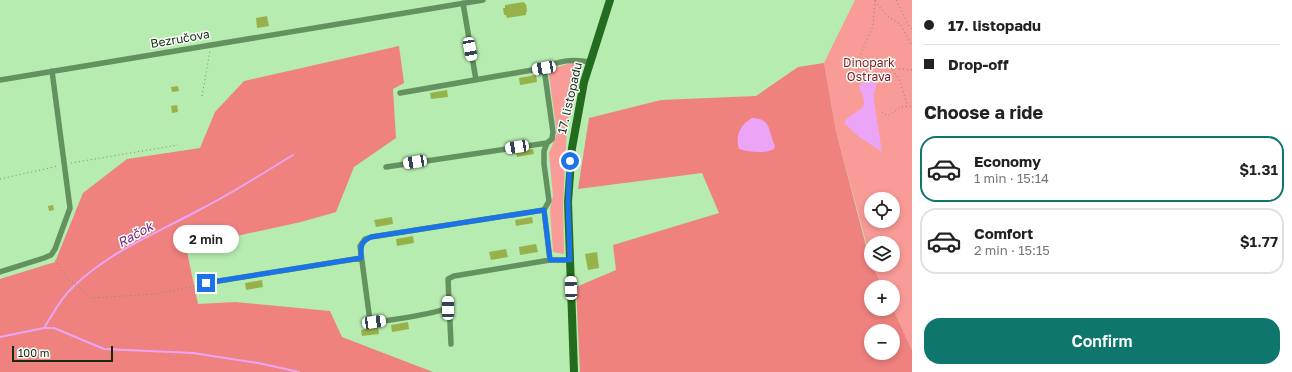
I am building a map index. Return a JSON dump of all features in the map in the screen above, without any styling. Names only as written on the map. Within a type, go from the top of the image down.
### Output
[{"type":"main road","name":"17. listopadu","points":[[574,372],[568,202],[572,148],[578,110],[590,62],[610,0]]},
{"type":"street","name":"Bezručova","points":[[0,80],[483,0]]},
{"type":"street","points":[[463,3],[476,80]]},
{"type":"street","points":[[400,93],[544,68],[555,63],[577,60],[590,62]]},
{"type":"street","points":[[386,167],[546,143],[552,139],[553,132],[544,68]]},
{"type":"street","points":[[0,272],[44,258],[51,254],[55,249],[70,211],[52,71]]},
{"type":"street","points":[[546,143],[544,151],[544,164],[549,201],[544,210],[550,260]]},
{"type":"street","points":[[448,308],[441,311],[370,321],[360,246],[365,240],[371,237],[544,210]]},
{"type":"street","points":[[206,283],[361,258]]},
{"type":"street","points":[[451,344],[448,308],[448,279],[454,276],[550,260],[570,260]]},
{"type":"path","points":[[875,0],[886,15],[901,25],[912,46]]},
{"type":"path","points":[[875,0],[874,26],[860,58],[864,62],[878,63],[890,68],[912,70]]},
{"type":"path","points":[[896,0],[912,28]]},
{"type":"path","points":[[202,96],[211,45]]},
{"type":"path","points":[[890,68],[901,83],[904,98],[908,106]]},
{"type":"path","points":[[882,112],[888,116],[901,107],[912,106]]},
{"type":"path","points":[[0,179],[65,164],[178,145]]},
{"type":"path","points":[[51,254],[67,278],[92,298],[156,294],[206,283]]},
{"type":"green space","name":"Dinopark Ostrava","points":[[855,0],[912,0],[912,350],[896,316],[900,316],[900,280],[880,280],[876,272],[900,272],[900,236],[864,236],[836,131],[824,63]]},
{"type":"green space","points":[[574,62],[581,63],[567,125],[563,204],[564,254],[553,252],[550,209],[553,196],[549,153],[557,134],[549,75],[551,69]]},
{"type":"shaded area","points":[[399,46],[404,83],[393,89],[396,138],[354,167],[336,212],[301,222],[186,247],[198,304],[235,302],[330,311],[342,337],[433,372],[0,372],[0,279],[55,262],[83,193],[127,159],[200,148],[215,112],[244,81]]},
{"type":"shaded area","points":[[824,63],[836,131],[864,238],[864,272],[876,272],[880,280],[864,280],[864,316],[896,316],[900,324],[864,324],[864,360],[900,360],[900,324],[912,350],[912,372],[580,372],[576,287],[616,270],[613,245],[719,213],[702,173],[578,189],[589,118],[661,100],[756,96],[798,67]]},
{"type":"shaded area","points":[[877,82],[874,93],[874,101],[882,152],[858,136],[845,124],[845,120],[860,109],[864,104],[859,87],[861,83]]},
{"type":"shaded area","points":[[752,118],[763,120],[766,123],[775,146],[774,149],[766,152],[757,152],[739,149],[738,135],[744,124]]},
{"type":"building","points":[[524,2],[526,4],[526,15],[507,18],[506,15],[504,15],[503,8],[505,8],[505,5]]},
{"type":"building","points":[[267,16],[269,26],[257,28],[256,18]]},
{"type":"building","points":[[536,75],[537,82],[520,85],[519,78]]},
{"type":"building","points":[[178,86],[179,91],[172,92],[171,87]]},
{"type":"building","points":[[447,90],[448,97],[431,99],[430,93]]},
{"type":"building","points":[[177,105],[178,112],[172,113],[171,106]]},
{"type":"building","points":[[533,149],[534,154],[517,157],[516,152]]},
{"type":"building","points":[[53,205],[54,210],[49,211],[48,206]]},
{"type":"building","points":[[392,217],[393,224],[376,227],[374,220]]},
{"type":"building","points":[[532,217],[533,223],[516,226],[515,220]]},
{"type":"building","points":[[413,236],[414,243],[397,246],[396,239]]},
{"type":"building","points":[[536,244],[538,252],[520,255],[519,247]]},
{"type":"building","points":[[506,249],[508,257],[491,260],[489,252]]},
{"type":"building","points":[[597,252],[599,268],[588,270],[585,254]]},
{"type":"building","points":[[262,280],[263,287],[246,290],[245,283]]},
{"type":"building","points":[[408,322],[409,329],[392,332],[391,325]]},
{"type":"building","points":[[378,327],[379,334],[362,336],[361,330]]},
{"type":"waterway","name":"Račok","points":[[0,337],[44,328],[68,292],[86,275],[101,264],[134,244],[248,183],[293,155]]},
{"type":"waterway","points":[[45,328],[54,328],[104,349],[193,353],[258,363],[299,372]]},
{"type":"route","points":[[206,283],[361,258],[360,246],[365,240],[371,237],[544,210],[550,260],[570,260],[568,202],[570,161]]}]
